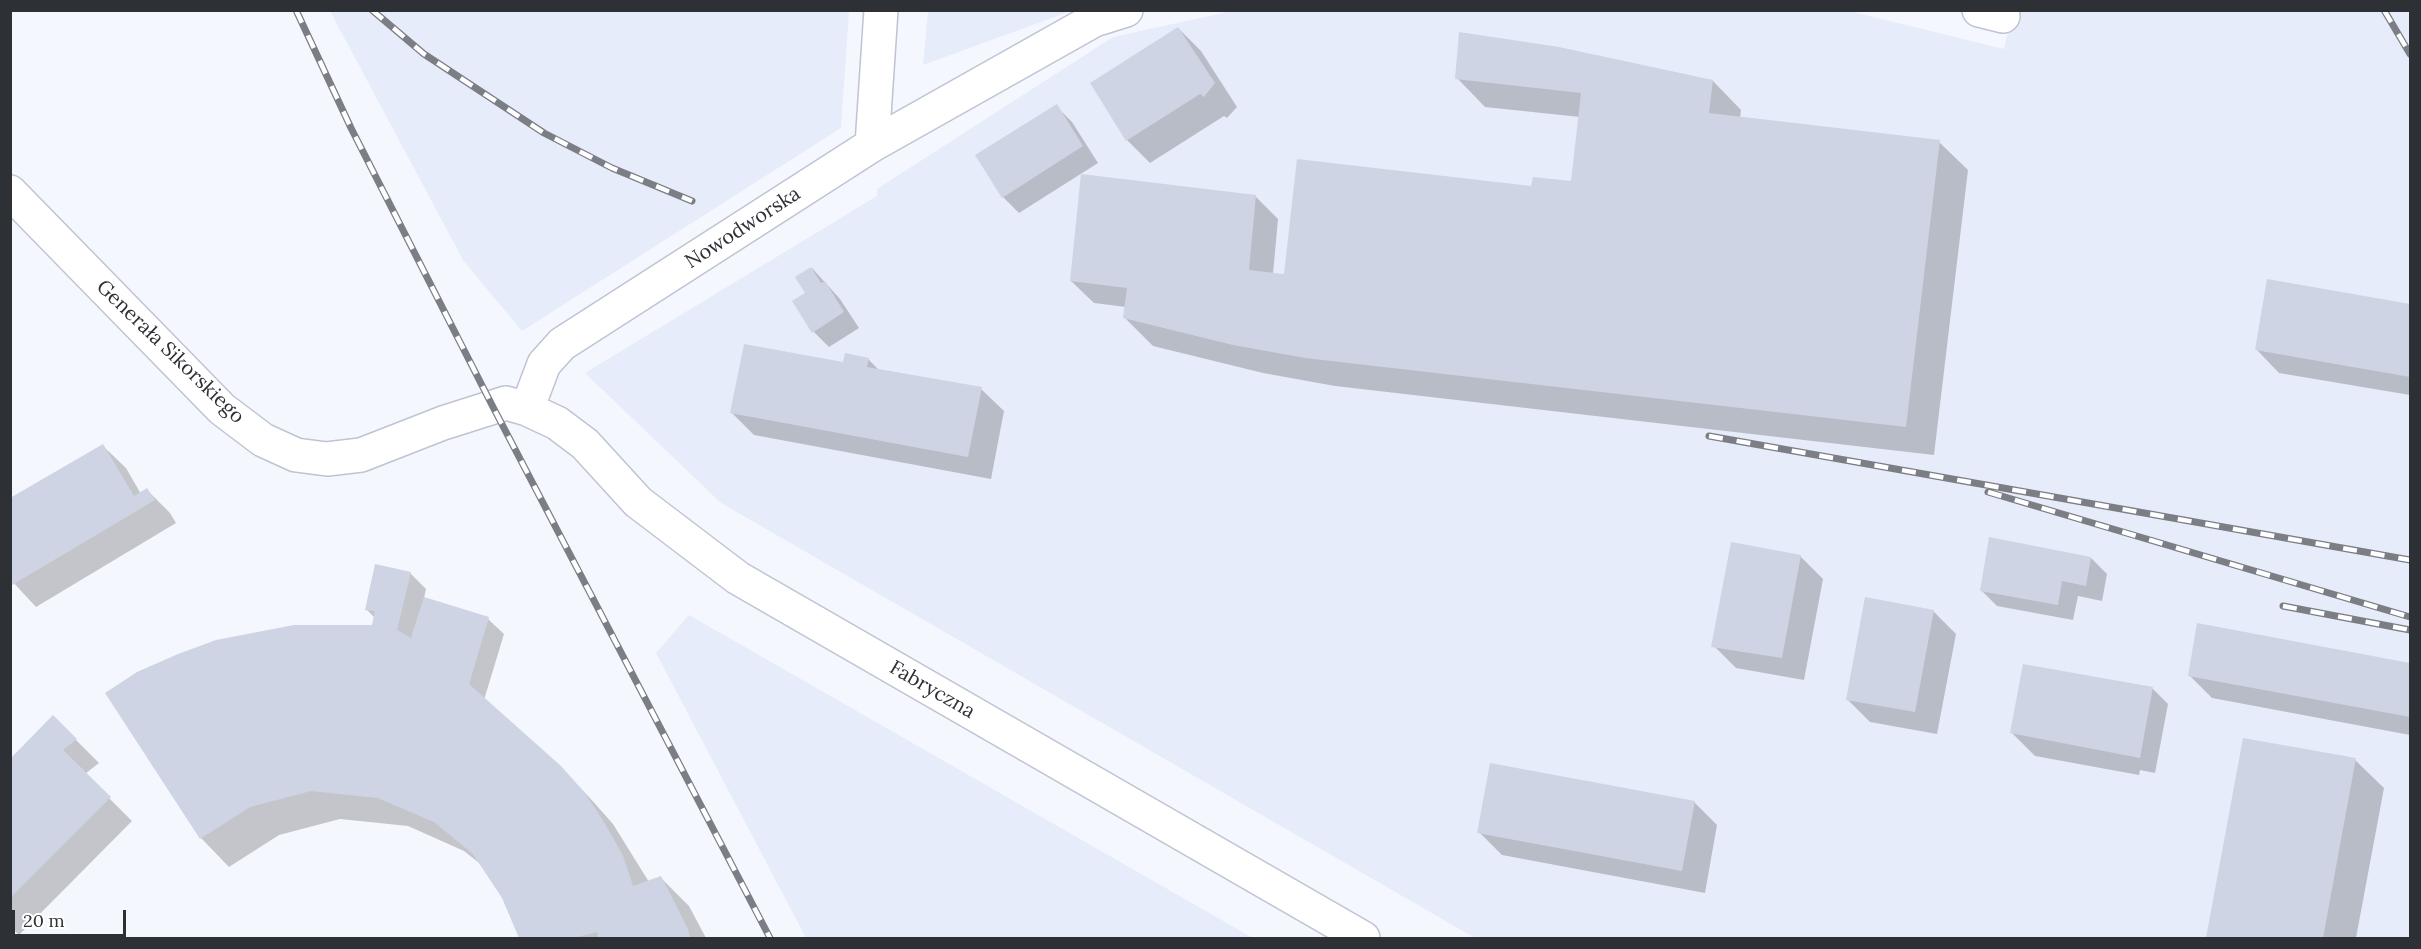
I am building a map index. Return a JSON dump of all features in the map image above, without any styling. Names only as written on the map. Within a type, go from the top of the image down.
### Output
[{"type":"street","points":[[872,146],[881,10]]},
{"type":"street","name":"Nowodworska","points":[[527,409],[544,364],[562,344],[872,146],[1094,20],[1126,10]]},
{"type":"street","name":"Generała Sikorskiego","points":[[10,192],[222,409],[263,440],[296,455],[327,459],[361,455],[443,423],[506,403],[527,409]]},
{"type":"street","name":"Fabryczna","points":[[527,409],[557,423],[585,444],[638,502],[738,578],[1363,939]]},
{"type":"shaded area","points":[[928,10],[1071,11],[923,65]]},
{"type":"shaded area","points":[[1845,10],[2004,49],[2012,11],[2410,11],[2410,938],[1475,938],[721,503],[585,373],[877,196],[877,189],[1113,37],[1232,11]]},
{"type":"shaded area","points":[[330,11],[849,11],[841,128],[522,331],[463,260]]},
{"type":"shaded area","points":[[689,615],[1253,938],[806,938],[656,653]]},
{"type":"building","points":[[1178,27],[1215,83],[1204,97],[1200,94],[1126,141],[1090,83]]},
{"type":"building","points":[[1459,32],[1559,47],[1713,80],[1709,113],[1940,140],[1906,427],[1305,358],[1233,345],[1123,318],[1127,288],[1070,281],[1081,174],[1256,195],[1249,270],[1284,274],[1297,159],[1531,186],[1533,177],[1571,181],[1581,93],[1455,79]]},
{"type":"building","points":[[1057,104],[1083,146],[1002,198],[975,155]]},
{"type":"building","points":[[811,267],[821,283],[825,281],[844,312],[812,333],[792,301],[805,293],[795,277]]},
{"type":"building","points":[[2267,279],[2410,304],[2410,377],[2255,350]]},
{"type":"building","points":[[744,344],[843,362],[845,353],[869,358],[867,367],[982,387],[968,457],[730,413]]},
{"type":"building","points":[[103,444],[134,496],[147,488],[155,500],[12,585],[10,582],[10,498]]},
{"type":"building","points":[[1989,537],[2091,557],[2086,586],[2062,581],[2058,605],[1980,591]]},
{"type":"building","points":[[1731,542],[1801,555],[1782,658],[1711,647]]},
{"type":"building","points":[[375,564],[411,572],[397,630],[411,638],[424,597],[489,617],[469,684],[561,766],[585,793],[623,856],[633,886],[661,876],[688,929],[690,938],[598,938],[597,932],[573,938],[519,938],[502,898],[473,854],[434,822],[378,798],[311,791],[250,807],[200,839],[105,693],[137,672],[216,640],[294,625],[372,625],[375,611],[365,610]]},
{"type":"building","points":[[1865,597],[1934,610],[1915,712],[1846,700]]},
{"type":"building","points":[[2197,623],[2410,663],[2410,717],[2188,676]]},
{"type":"building","points":[[2023,664],[2153,687],[2140,758],[2010,733]]},
{"type":"building","points":[[53,715],[77,739],[63,750],[111,797],[10,898],[10,759]]},
{"type":"building","points":[[2243,738],[2356,758],[2323,938],[2206,938]]},
{"type":"building","points":[[1490,763],[1695,801],[1682,871],[1477,833]]},
{"type":"railway","points":[[296,10],[351,128],[493,407],[770,938]]},
{"type":"railway","points":[[372,10],[424,54],[544,133],[612,168],[692,201]]},
{"type":"railway","points":[[2384,10],[2410,54]]},
{"type":"railway","points":[[1709,436],[2410,560]]},
{"type":"railway","points":[[1988,492],[2410,617]]},
{"type":"railway","points":[[2283,606],[2410,630]]}]
